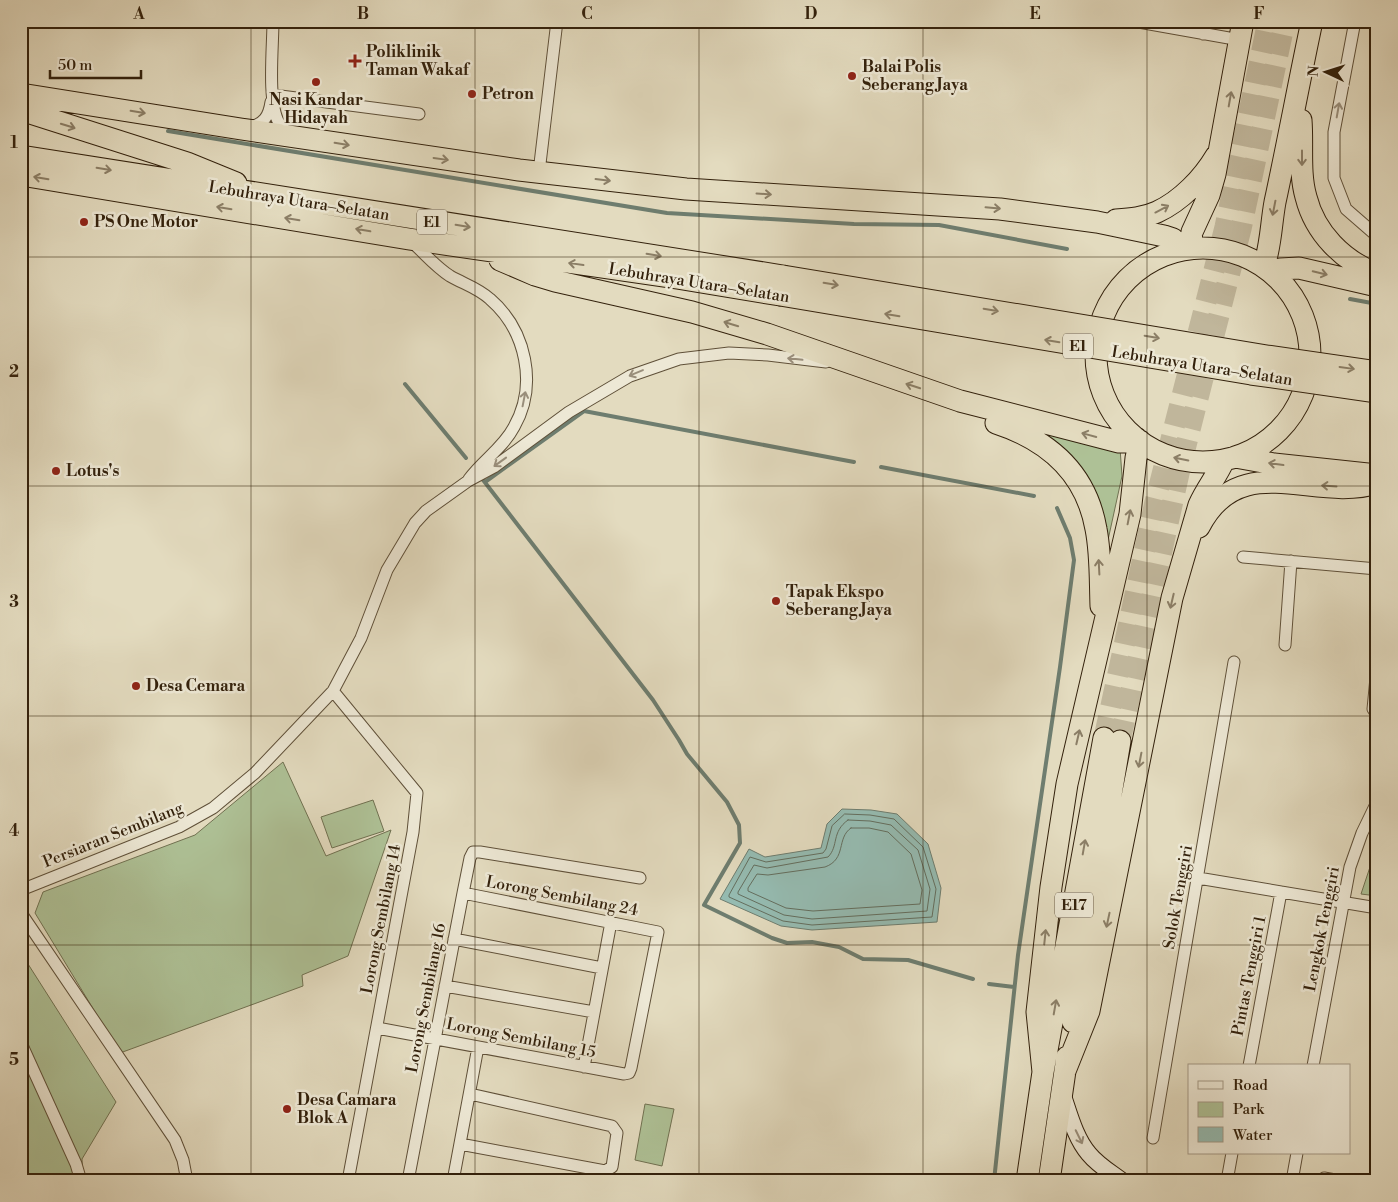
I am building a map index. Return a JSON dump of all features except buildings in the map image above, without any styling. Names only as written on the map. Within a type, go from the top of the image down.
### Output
[{"type":"highway","points":[[1268,270],[1274,210],[1312,21]]},
{"type":"highway","points":[[1186,249],[1209,195],[1221,147],[1242,31]]},
{"type":"highway","points":[[1298,92],[1302,122],[1304,185],[1310,209],[1322,231],[1338,251],[1358,266],[1377,274]]},
{"type":"highway","points":[[21,94],[294,137],[623,183],[1000,209],[1097,222],[1164,236],[1173,239],[1186,249]]},
{"type":"highway","points":[[21,110],[187,162],[259,194]]},
{"type":"highway","points":[[1097,222],[1145,216],[1166,207],[1199,178],[1221,147]]},
{"type":"highway","name":"Lebuhraya Utara–Selatan","points":[[21,156],[259,194],[782,286],[1251,374],[1377,392]]},
{"type":"highway","name":"Lebuhraya Utara–Selatan","points":[[21,175],[482,250],[678,278],[782,286],[1377,372]]},
{"type":"highway","points":[[1063,1081],[1089,1012],[1172,598],[1199,505],[1205,492],[1229,458],[1258,446],[1278,431],[1297,406],[1308,376],[1309,345],[1302,314],[1290,292],[1268,270],[1241,254],[1228,250],[1203,247],[1186,249],[1154,260],[1130,277],[1111,301],[1100,329],[1097,359],[1102,389],[1116,416],[1138,439],[1174,458],[1198,462],[1229,458],[1377,475]]},
{"type":"highway","points":[[482,250],[535,275],[692,312],[767,334],[960,401],[1119,442],[1138,439]]},
{"type":"highway","points":[[1268,270],[1299,268],[1377,286]]},
{"type":"highway","points":[[960,401],[976,414],[1015,429],[1040,442],[1063,462],[1080,486],[1092,512],[1096,528],[1103,633]]},
{"type":"highway","points":[[1043,1072],[1037,1012],[1051,887],[1067,784],[1130,514],[1138,439]]},
{"type":"highway","points":[[1186,554],[1209,512],[1221,499],[1241,487],[1261,482],[1353,488],[1377,483]]},
{"type":"highway","name":"E17","points":[[1027,1181],[1043,1072],[1112,740],[1049,1181]]},
{"type":"street","points":[[273,21],[272,95],[275,113],[279,124],[294,137]]},
{"type":"street","points":[[539,172],[557,21]]},
{"type":"street","points":[[1134,21],[1202,34],[1242,31]]},
{"type":"street","points":[[1202,34],[1205,21]]},
{"type":"street","points":[[1355,21],[1334,132],[1334,178],[1346,209],[1377,236]]},
{"type":"street","points":[[272,95],[419,114]]},
{"type":"street","points":[[241,129],[256,126],[264,120],[268,114],[272,95]]},
{"type":"street","points":[[409,239],[446,272],[477,290],[498,306],[506,315],[517,334],[525,358],[527,370],[526,387],[520,416],[506,440],[468,480]]},
{"type":"street","points":[[468,480],[494,466],[595,395],[630,376],[661,364],[699,355],[729,353],[768,355],[822,362],[844,361]]},
{"type":"street","name":"Persiaran Sembilang","points":[[21,890],[179,828],[213,808],[255,773],[333,691],[361,638],[387,570],[415,523],[426,511],[468,480]]},
{"type":"street","points":[[1243,556],[1377,569]]},
{"type":"street","points":[[1285,645],[1291,561]]},
{"type":"street","name":"Solok Tenggiri","points":[[1153,1138],[1234,662]]},
{"type":"street","points":[[1377,667],[1373,709],[1377,715]]},
{"type":"street","name":"Lorong Sembilang 14","points":[[333,691],[417,793],[413,832],[348,1181]]},
{"type":"street","name":"Lengkok Tenggiri","points":[[1313,1064],[1350,867],[1362,832],[1377,802]]},
{"type":"street","name":"Lorong Sembilang 16","points":[[408,1181],[462,893],[473,852],[640,878]]},
{"type":"street","points":[[1198,878],[1377,908]]},
{"type":"street","name":"Pintas Tenggiri 1","points":[[1248,1064],[1281,892]]},
{"type":"street","name":"Lorong Sembilang 24","points":[[462,893],[656,931],[659,936],[632,1068],[629,1073]]},
{"type":"street","points":[[21,913],[174,1140],[183,1160],[187,1181]]},
{"type":"street","points":[[584,1067],[611,922]]},
{"type":"street","points":[[454,940],[602,968]]},
{"type":"street","points":[[445,986],[594,1012]]},
{"type":"street","name":"Lorong Sembilang 15","points":[[377,1028],[584,1067],[624,1074],[629,1073]]},
{"type":"street","points":[[21,1043],[76,1164],[81,1181]]},
{"type":"street","points":[[453,1181],[478,1047]]},
{"type":"street","points":[[1063,1081],[1077,1136],[1087,1152],[1100,1165],[1122,1181]]},
{"type":"street","points":[[460,1144],[605,1171],[610,1170],[612,1167],[617,1133],[612,1126],[470,1094]]},
{"type":"street","points":[[1227,1181],[1232,1154]]},
{"type":"street","points":[[1292,1181],[1297,1154]]},
{"type":"street","points":[[1324,1178],[1340,1181]]},
{"type":"green space","points":[[1015,419],[1120,448],[1122,476],[1103,563],[1102,523]]},
{"type":"green space","points":[[283,762],[326,856],[391,830],[348,956],[302,975],[303,986],[120,1053],[35,913],[43,892],[195,835]]},
{"type":"green space","points":[[373,800],[384,831],[332,848],[321,817]]},
{"type":"green space","points":[[1377,846],[1377,896],[1361,894]]},
{"type":"green space","points":[[21,953],[116,1102],[82,1159],[83,1181],[21,1181]]},
{"type":"green space","points":[[645,1104],[674,1109],[662,1166],[635,1160]]},
{"type":"water","points":[[842,809],[871,810],[897,814],[928,844],[941,888],[937,922],[812,930],[781,926],[720,899],[749,849],[765,857],[821,848],[827,824]]},
{"type":"waterway","points":[[168,131],[667,213],[854,224],[939,225],[1067,249]]},
{"type":"waterway","points":[[1350,299],[1377,304]]},
{"type":"waterway","points":[[405,384],[466,458]]},
{"type":"waterway","points":[[485,482],[584,411],[854,462]]},
{"type":"waterway","points":[[881,467],[1034,496]]},
{"type":"waterway","points":[[480,476],[653,700],[687,754],[727,802],[739,825],[740,843],[704,905],[772,938],[787,943],[812,942],[839,947],[863,959],[908,960],[973,979]]},
{"type":"waterway","points":[[994,1181],[1018,955],[1074,560],[1070,538],[1057,508]]},
{"type":"waterway","points":[[989,984],[1014,987]]},
{"type":"tunnel","points":[[1104,738],[1155,502],[1225,227],[1268,21]]},
{"type":"tunnel","points":[[1120,741],[1180,469],[1241,229],[1285,21]]},
{"type":"place","name":"Poliklinik Taman Wakaf","points":[[355,61]]},
{"type":"place","name":"Balai Polis Seberang Jaya","points":[[852,76]]},
{"type":"place","name":"Nasi Kandar Hidayah","points":[[316,82]]},
{"type":"place","name":"Petron","points":[[472,94]]},
{"type":"place","name":"PS One Motor","points":[[84,222]]},
{"type":"place","name":"Lotus's","points":[[56,471]]},
{"type":"place","name":"Tapak Ekspo Seberang Jaya","points":[[776,601]]},
{"type":"place","name":"Desa Cemara","points":[[136,686]]},
{"type":"place","name":"Desa Camara Blok A","points":[[287,1109]]}]
